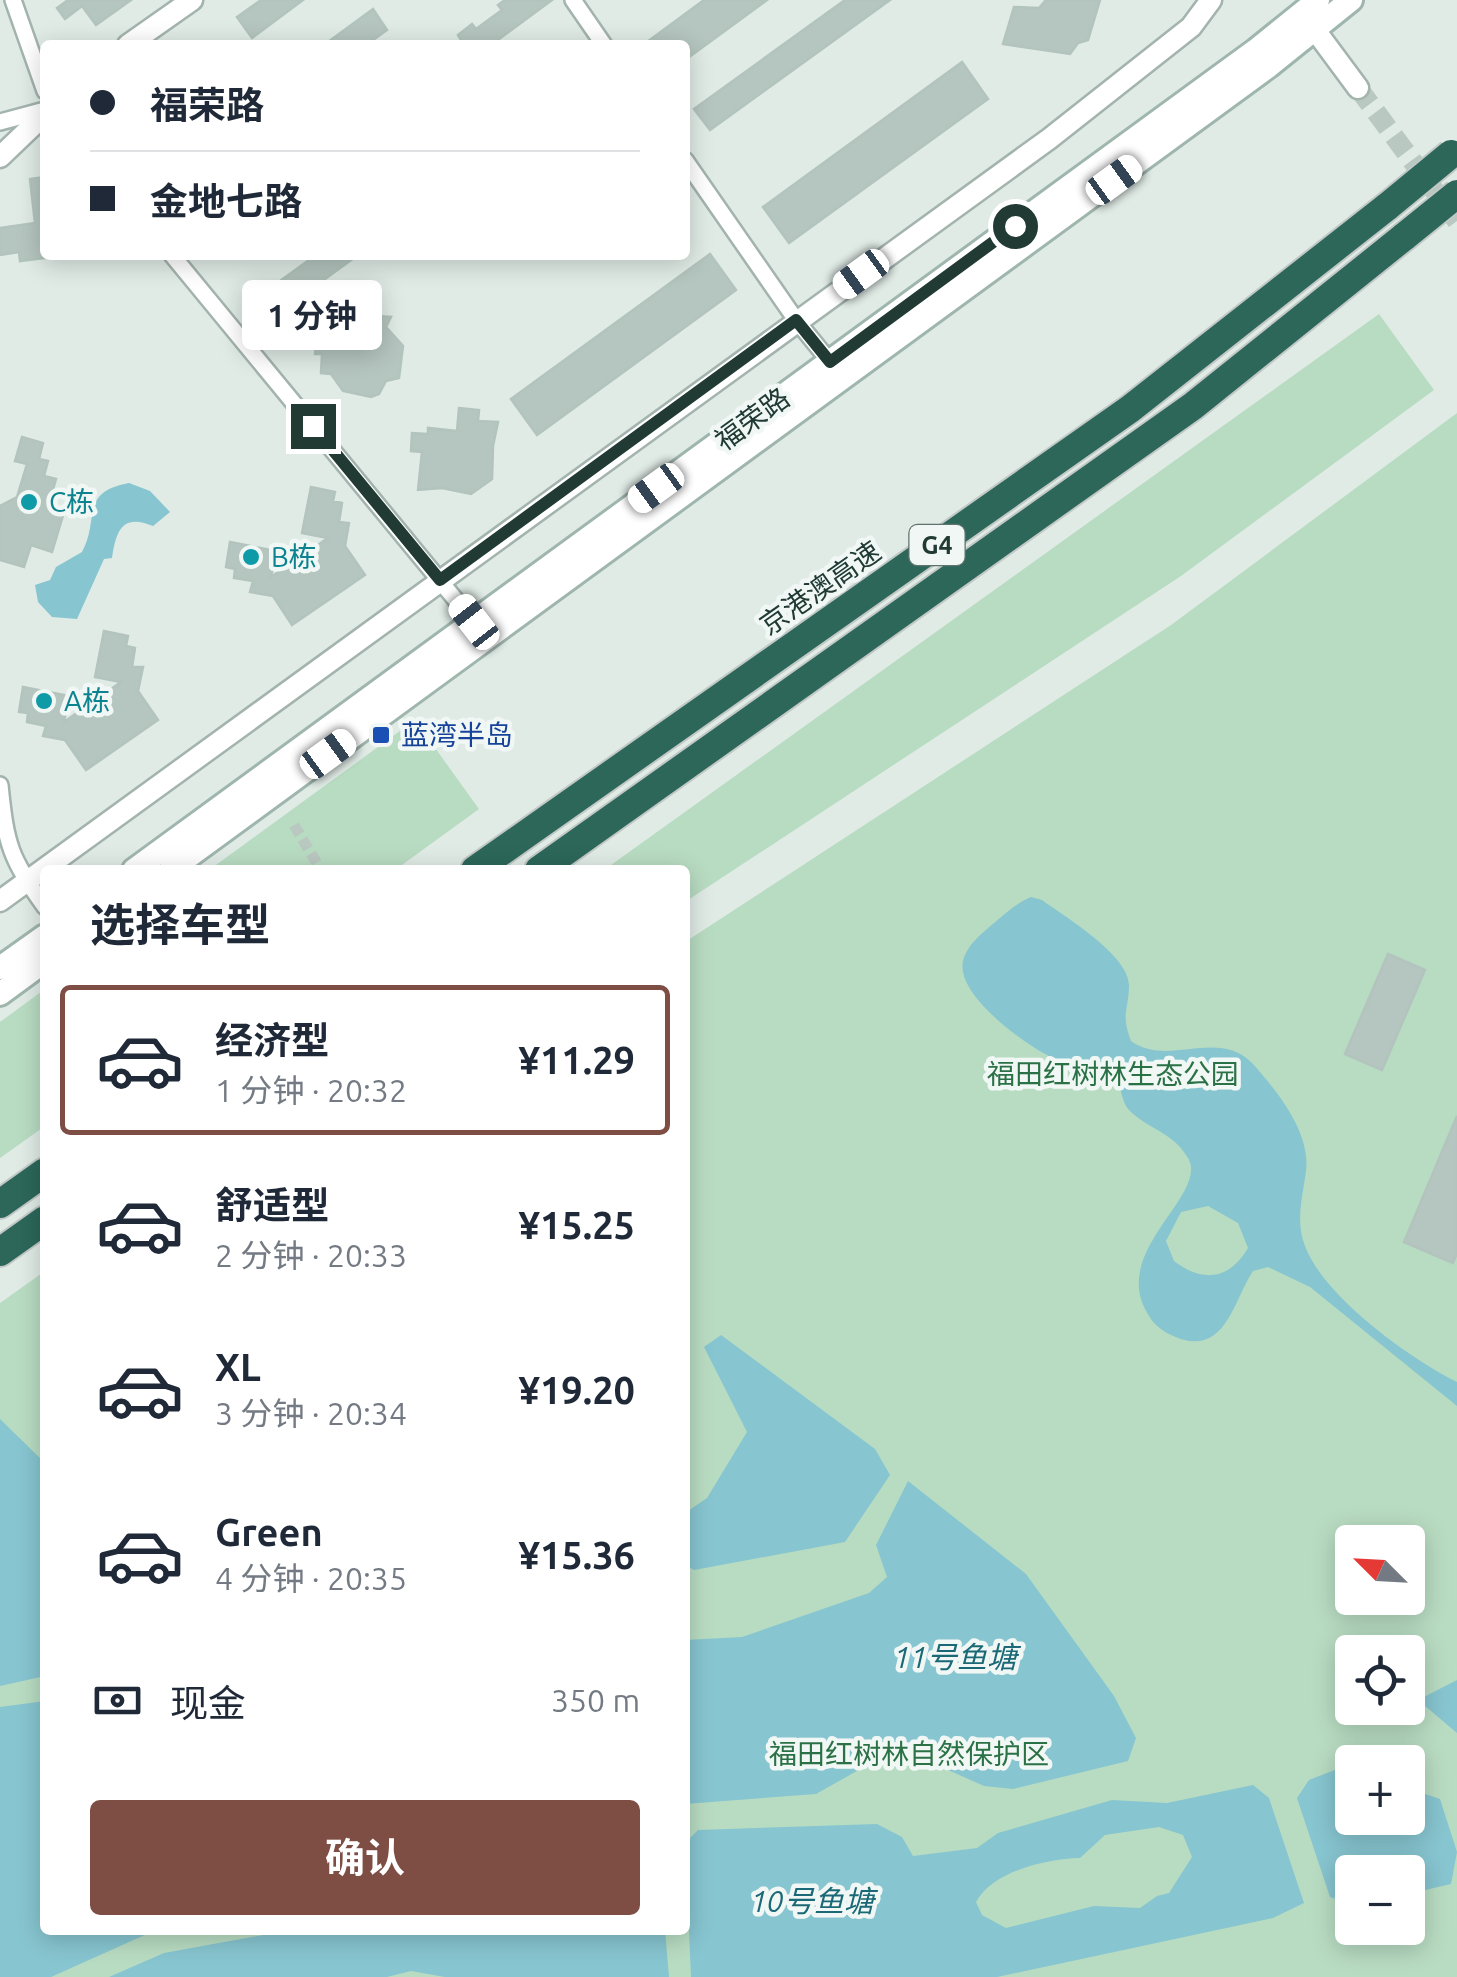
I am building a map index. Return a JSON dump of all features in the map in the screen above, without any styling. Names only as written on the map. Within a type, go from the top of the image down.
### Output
[{"type":"highway","name":"京港澳高速","points":[[481,865],[1130,409],[1454,152]]},
{"type":"highway","name":"G4","points":[[545,865],[1193,406],[1457,194]]},
{"type":"highway","points":[[0,1204],[40,1176]]},
{"type":"highway","points":[[0,1252],[40,1224]]},
{"type":"main road","name":"福荣路","points":[[176,865],[481,630],[836,370],[1308,8],[1350,0]]},
{"type":"main road","name":"福荣路","points":[[141,865],[481,630]]},
{"type":"main road","points":[[0,968],[40,940]]},
{"type":"main road","points":[[0,994],[40,966]]},
{"type":"street","points":[[13,0],[40,77]]},
{"type":"street","points":[[135,40],[192,0]]},
{"type":"street","points":[[573,0],[601,40]]},
{"type":"street","points":[[49,865],[1049,139],[1191,26],[1212,0]]},
{"type":"street","points":[[1308,8],[1358,88]]},
{"type":"street","points":[[0,122],[40,113]]},
{"type":"street","points":[[0,157],[40,117]]},
{"type":"street","points":[[690,167],[796,320],[836,370]]},
{"type":"street","points":[[176,260],[481,630]]},
{"type":"street","points":[[0,786],[3,841],[40,900]]},
{"type":"street","points":[[0,901],[40,872]]},
{"type":"green space","points":[[1379,314],[1434,390],[1181,576],[690,899],[690,865],[611,865]]},
{"type":"green space","name":"福田红树林生态公园","points":[[1457,413],[1457,1977],[0,1977],[0,1303],[40,1275],[40,1935],[690,1935],[690,939],[1171,625]]},
{"type":"green space","points":[[415,720],[479,809],[402,865],[216,865]]},
{"type":"green space","points":[[40,993],[40,1130],[0,1158],[0,1022]]},
{"type":"water","points":[[129,483],[150,491],[170,512],[153,526],[134,522],[122,527],[112,558],[104,559],[77,619],[52,617],[38,602],[35,585],[50,580],[56,567],[82,552],[94,508],[103,493]]},
{"type":"water","points":[[1031,897],[1042,900],[1095,938],[1119,963],[1129,987],[1126,1019],[1131,1041],[1161,1051],[1224,1049],[1239,1053],[1253,1064],[1282,1100],[1303,1142],[1306,1171],[1301,1228],[1315,1266],[1370,1324],[1457,1382],[1457,1406],[1310,1287],[1268,1267],[1253,1271],[1225,1324],[1204,1340],[1189,1341],[1171,1335],[1152,1321],[1139,1286],[1142,1265],[1186,1188],[1191,1172],[1188,1158],[1168,1136],[1130,1111],[1113,1077],[1099,1069],[1049,1056],[1012,1032],[975,996],[963,972],[964,957],[972,944],[1016,905]],"holes":[[[1208,1206],[1238,1223],[1248,1248],[1224,1272],[1195,1273],[1174,1261],[1166,1241],[1181,1212]]]},
{"type":"water","points":[[721,1335],[875,1449],[890,1475],[845,1542],[690,1568],[690,1510],[707,1498],[747,1432],[704,1347]]},
{"type":"water","points":[[0,1419],[40,1458],[40,1677],[0,1686]]},
{"type":"water","name":"11号鱼塘","points":[[908,1481],[1026,1574],[1114,1696],[1136,1738],[1128,1761],[1013,1789],[984,1786],[921,1758],[864,1767],[816,1794],[690,1804],[690,1640],[742,1637],[869,1593],[887,1577],[876,1545]]},
{"type":"water","points":[[1457,1680],[1457,1733],[1425,1706],[1425,1696]]},
{"type":"water","points":[[40,1702],[40,1935],[145,1935],[51,1977],[0,1977],[0,1707]]},
{"type":"water","points":[[1335,1770],[1335,1835],[1425,1835],[1425,1794],[1440,1799],[1457,1852],[1451,1884],[1425,1890],[1425,1855],[1335,1855],[1335,1899],[1330,1897],[1297,1798],[1309,1780]]},
{"type":"water","name":"10号鱼塘","points":[[1253,1785],[1269,1798],[1304,1903],[1273,1918],[997,1977],[691,1977],[690,1838],[698,1830],[877,1824],[902,1837],[913,1856],[977,1848],[998,1833],[1112,1800],[1167,1803]],"holes":[[[1159,1827],[1183,1835],[1192,1857],[1169,1893],[1140,1908],[1094,1906],[1006,1928],[982,1915],[976,1902],[984,1891],[1007,1875],[1037,1864],[1080,1858],[1105,1835]]]},
{"type":"water","points":[[263,1935],[665,1935],[669,1977],[445,1977],[411,1971],[387,1977],[109,1977],[164,1953]]},
{"type":"building","points":[[68,0],[131,0],[96,25],[82,6],[65,19],[57,8]]},
{"type":"building","points":[[261,0],[303,0],[252,38],[237,17]]},
{"type":"building","points":[[505,0],[552,0],[498,40],[461,40],[458,35],[472,24],[476,29],[502,10],[498,5]]},
{"type":"building","points":[[704,0],[767,0],[690,56],[690,40],[650,40]]},
{"type":"building","points":[[845,0],[890,0],[710,130],[694,109]]},
{"type":"building","points":[[1046,0],[1100,0],[1088,40],[1078,43],[1070,54],[1003,44],[1014,7],[1039,8]]},
{"type":"building","points":[[373,9],[387,30],[373,40],[331,40]]},
{"type":"building","points":[[962,62],[988,99],[789,243],[763,207]]},
{"type":"building","points":[[40,178],[40,259],[20,261],[19,252],[0,255],[0,228],[35,223],[30,179]]},
{"type":"building","points":[[710,254],[736,290],[537,435],[511,399]]},
{"type":"building","points":[[309,260],[351,260],[270,319],[255,299]]},
{"type":"building","points":[[359,315],[391,317],[386,327],[403,346],[399,378],[386,381],[379,394],[371,397],[343,391],[331,374],[321,373],[322,354],[315,354],[317,336],[328,337],[329,331],[357,333]]},
{"type":"building","points":[[459,408],[479,410],[478,421],[498,422],[492,479],[471,494],[442,488],[418,490],[422,452],[411,451],[412,433],[428,434],[428,428],[457,431]]},
{"type":"building","name":"C栋","points":[[22,437],[43,443],[39,459],[48,461],[44,476],[56,479],[48,507],[64,512],[52,552],[31,545],[24,567],[0,560],[0,506],[17,497],[27,464],[15,461]]},
{"type":"building","name":"B栋","points":[[311,487],[335,492],[333,501],[342,503],[339,522],[349,523],[345,546],[365,575],[292,625],[273,596],[250,592],[253,581],[234,578],[235,569],[226,567],[230,542],[276,551],[271,577],[328,538],[302,533]]},
{"type":"building","name":"A栋","points":[[104,631],[128,636],[126,646],[135,648],[132,667],[143,667],[138,691],[158,720],[86,770],[65,740],[43,736],[46,726],[27,722],[28,713],[19,712],[23,687],[69,696],[64,722],[121,682],[95,677]]},
{"type":"building","points":[[1388,954],[1425,970],[1382,1070],[1345,1054]]},
{"type":"building","points":[[1457,1116],[1457,1253],[1453,1263],[1404,1242]]},
{"type":"tunnel","points":[[1358,88],[1457,221]]},
{"type":"tunnel","points":[[294,825],[318,865]]},
{"type":"place","name":"C栋","points":[[29,502]]},
{"type":"place","name":"B栋","points":[[251,557]]},
{"type":"place","name":"A栋","points":[[44,701]]},
{"type":"place","name":"蓝湾半岛","points":[[381,735]]},
{"type":"route","points":[[313,426],[440,580],[796,320],[830,362],[1015,226]]},
{"type":"park label","name":"福田红树林自然保护区","points":[[909,1754]]}]
